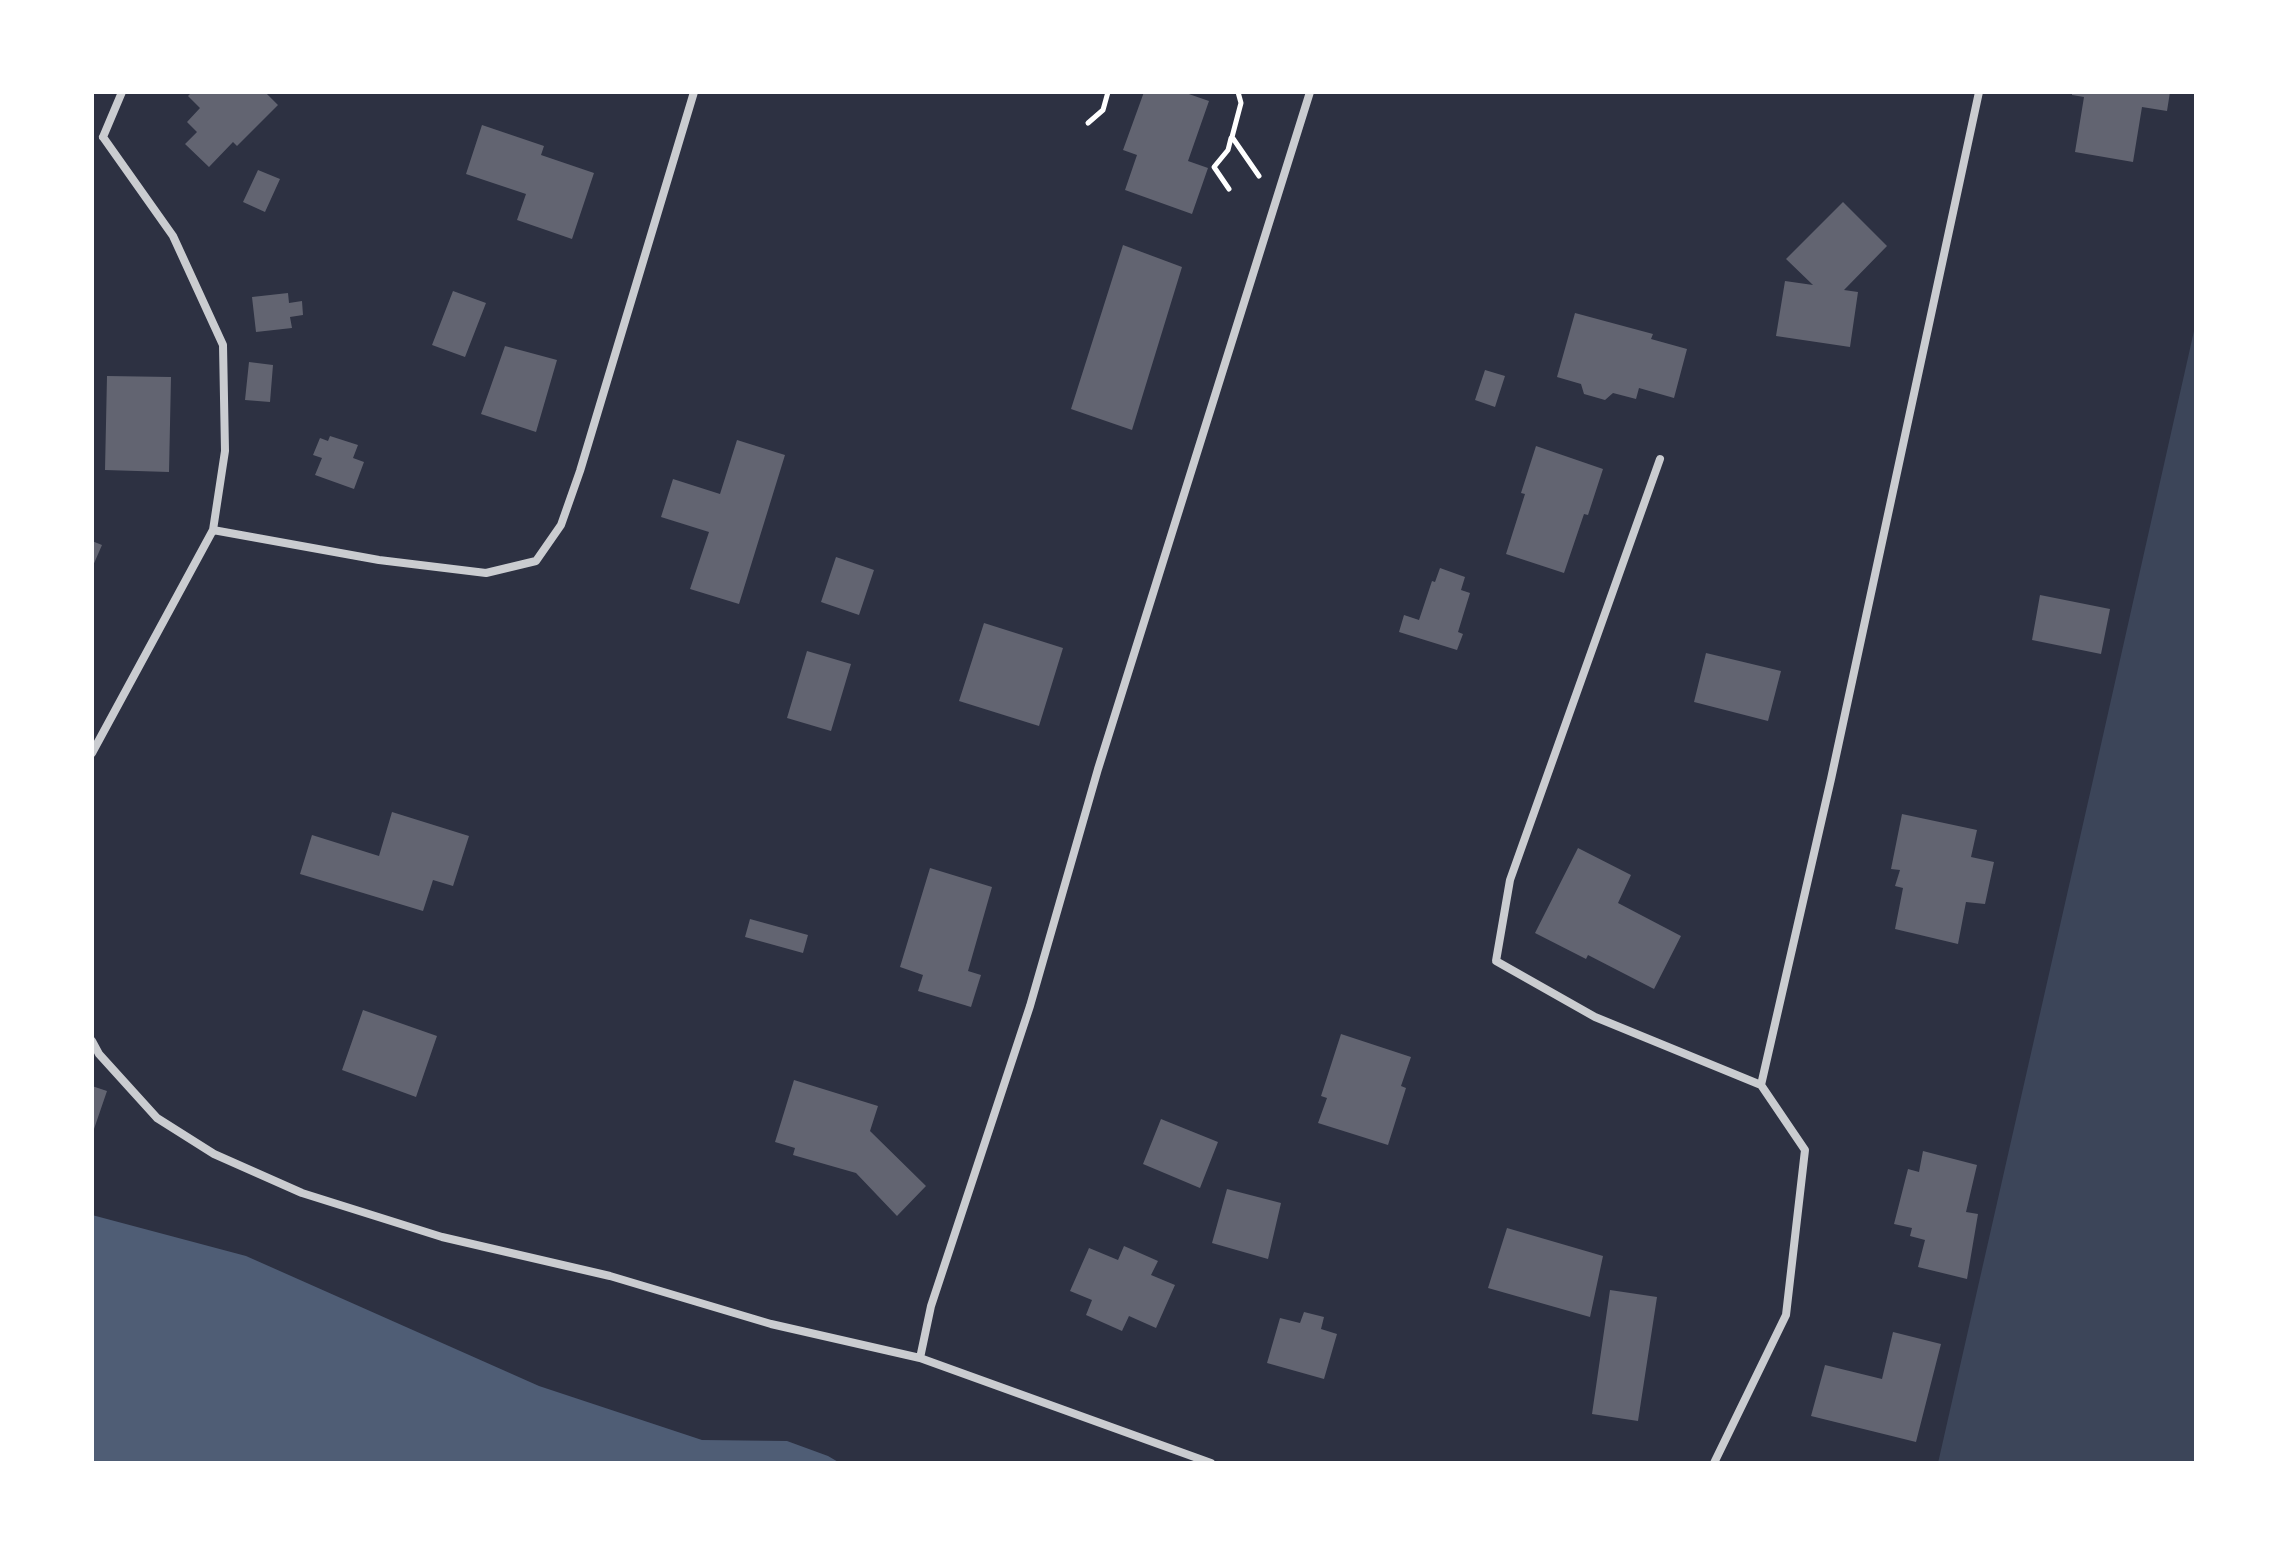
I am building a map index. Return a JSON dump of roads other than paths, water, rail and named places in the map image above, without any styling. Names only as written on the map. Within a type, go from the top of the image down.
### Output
[{"type":"street","points":[[103,137],[122,92]]},
{"type":"street","points":[[213,530],[379,560],[486,573],[536,561],[561,525],[580,471],[694,92]]},
{"type":"street","points":[[920,1358],[931,1306],[1030,1006],[1098,769],[1310,92]]},
{"type":"street","points":[[1761,1085],[1831,779],[1979,92]]},
{"type":"street","points":[[92,135],[103,137],[173,236],[223,345],[225,451],[213,530],[92,753]]},
{"type":"street","points":[[1660,459],[1510,880],[1496,961],[1595,1017],[1761,1085],[1805,1150],[1786,1315],[1714,1463]]},
{"type":"street","points":[[92,1041],[99,1054],[157,1118],[214,1154],[302,1193],[442,1237],[610,1276],[771,1324],[920,1358],[1211,1463]]}]
